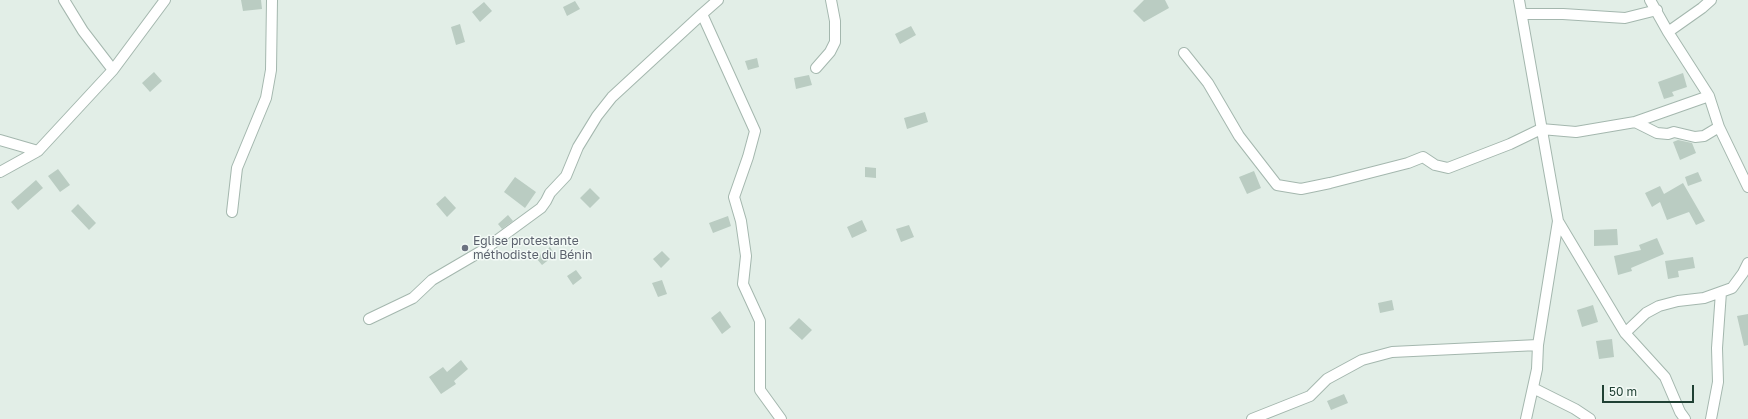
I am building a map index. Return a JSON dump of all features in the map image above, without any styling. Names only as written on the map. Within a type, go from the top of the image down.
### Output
[{"type":"street","points":[[64,0],[83,31],[113,70]]},
{"type":"street","points":[[0,172],[38,151],[113,70],[165,0]]},
{"type":"street","points":[[232,212],[237,168],[266,98],[271,70],[272,0]]},
{"type":"street","points":[[369,319],[414,298],[432,280],[486,249],[541,208],[550,193],[566,176],[578,147],[596,116],[612,97],[718,0]]},
{"type":"street","points":[[816,68],[830,52],[835,42],[836,21],[831,0]]},
{"type":"street","points":[[1519,0],[1558,221],[1538,345],[1533,388],[1526,419]]},
{"type":"street","points":[[1650,0],[1668,32],[1709,96],[1719,127],[1748,186]]},
{"type":"street","points":[[1668,32],[1711,0]]},
{"type":"street","points":[[1522,14],[1563,14],[1625,18],[1657,10]]},
{"type":"street","points":[[702,14],[754,131],[748,157],[734,197],[741,220],[746,256],[743,284],[760,321],[760,390],[781,419]]},
{"type":"street","points":[[1184,53],[1208,83],[1239,136],[1277,185],[1301,189],[1408,163],[1423,157],[1435,165],[1448,168],[1510,144],[1541,129],[1576,132],[1635,122],[1709,96]]},
{"type":"street","points":[[1635,122],[1657,133],[1668,134],[1674,132],[1695,137],[1704,136],[1719,127]]},
{"type":"street","points":[[0,140],[38,151]]},
{"type":"street","points":[[1558,221],[1625,333],[1665,377],[1680,412],[1685,419]]},
{"type":"street","points":[[1625,333],[1646,313],[1659,306],[1678,301],[1704,298],[1732,288],[1748,263]]},
{"type":"street","points":[[1711,419],[1718,382],[1717,340],[1721,292]]},
{"type":"street","points":[[1252,419],[1310,396],[1327,379],[1362,360],[1392,352],[1538,345]]},
{"type":"street","points":[[1533,388],[1575,409],[1590,419]]},
{"type":"building","points":[[241,0],[261,0],[262,9],[243,11]]},
{"type":"building","points":[[1144,0],[1165,0],[1169,8],[1144,22],[1133,11]]},
{"type":"building","points":[[575,1],[580,9],[567,16],[563,7]]},
{"type":"building","points":[[484,2],[492,11],[480,22],[472,12]]},
{"type":"building","points":[[460,24],[465,42],[456,45],[451,27]]},
{"type":"building","points":[[911,26],[916,35],[900,44],[895,34]]},
{"type":"building","points":[[757,58],[759,67],[748,70],[745,61]]},
{"type":"building","points":[[154,72],[162,81],[150,92],[142,83]]},
{"type":"building","points":[[1683,73],[1687,87],[1672,92],[1674,96],[1664,99],[1658,82]]},
{"type":"building","points":[[809,75],[812,85],[796,89],[794,78]]},
{"type":"building","points":[[925,112],[928,122],[907,129],[904,118]]},
{"type":"building","points":[[1678,140],[1692,143],[1696,153],[1680,160],[1673,142]]},
{"type":"building","points":[[865,167],[876,168],[876,178],[865,177]]},
{"type":"building","points":[[58,169],[70,185],[60,192],[48,176]]},
{"type":"building","points":[[1254,171],[1261,188],[1247,194],[1239,177]]},
{"type":"building","points":[[1698,172],[1702,181],[1688,186],[1685,177]]},
{"type":"building","points":[[515,177],[536,192],[525,208],[504,192]]},
{"type":"building","points":[[36,180],[43,188],[18,210],[11,202]]},
{"type":"building","points":[[1683,183],[1705,221],[1696,225],[1689,212],[1667,220],[1660,202],[1652,207],[1645,193],[1660,186],[1664,194]]},
{"type":"building","points":[[590,188],[600,198],[590,208],[580,198]]},
{"type":"building","points":[[445,196],[456,208],[447,217],[436,204]]},
{"type":"building","points":[[78,204],[96,223],[89,230],[71,211]]},
{"type":"building","points":[[508,215],[513,221],[502,229],[498,224]]},
{"type":"building","points":[[728,216],[731,226],[713,233],[709,223]]},
{"type":"building","points":[[862,220],[867,231],[852,238],[847,227]]},
{"type":"building","points":[[909,225],[914,237],[901,242],[896,229]]},
{"type":"building","points":[[1617,229],[1618,245],[1594,246],[1594,230]]},
{"type":"building","points":[[1657,238],[1664,254],[1631,268],[1632,271],[1618,275],[1614,256],[1641,250],[1639,245]]},
{"type":"building","points":[[550,247],[555,255],[542,265],[536,258]]},
{"type":"building","points":[[662,251],[670,259],[661,268],[653,259]]},
{"type":"building","points":[[1693,257],[1695,268],[1678,271],[1679,277],[1668,279],[1665,261]]},
{"type":"building","points":[[576,270],[582,278],[573,285],[567,276]]},
{"type":"building","points":[[662,280],[667,294],[658,297],[652,283]]},
{"type":"building","points":[[1392,300],[1394,310],[1380,313],[1378,303]]},
{"type":"building","points":[[1593,305],[1598,322],[1582,327],[1577,310]]},
{"type":"building","points":[[720,311],[731,327],[722,334],[711,318]]},
{"type":"building","points":[[1748,314],[1748,345],[1744,346],[1737,316]]},
{"type":"building","points":[[799,318],[812,330],[802,340],[789,328]]},
{"type":"building","points":[[1612,339],[1614,357],[1599,359],[1596,341]]},
{"type":"building","points":[[461,360],[468,369],[454,381],[456,384],[441,394],[429,377],[443,367],[447,372]]},
{"type":"building","points":[[1344,394],[1348,403],[1331,410],[1327,401]]},
{"type":"place","name":"Eglise protestante méthodiste du Bénin","points":[[465,248]]}]
